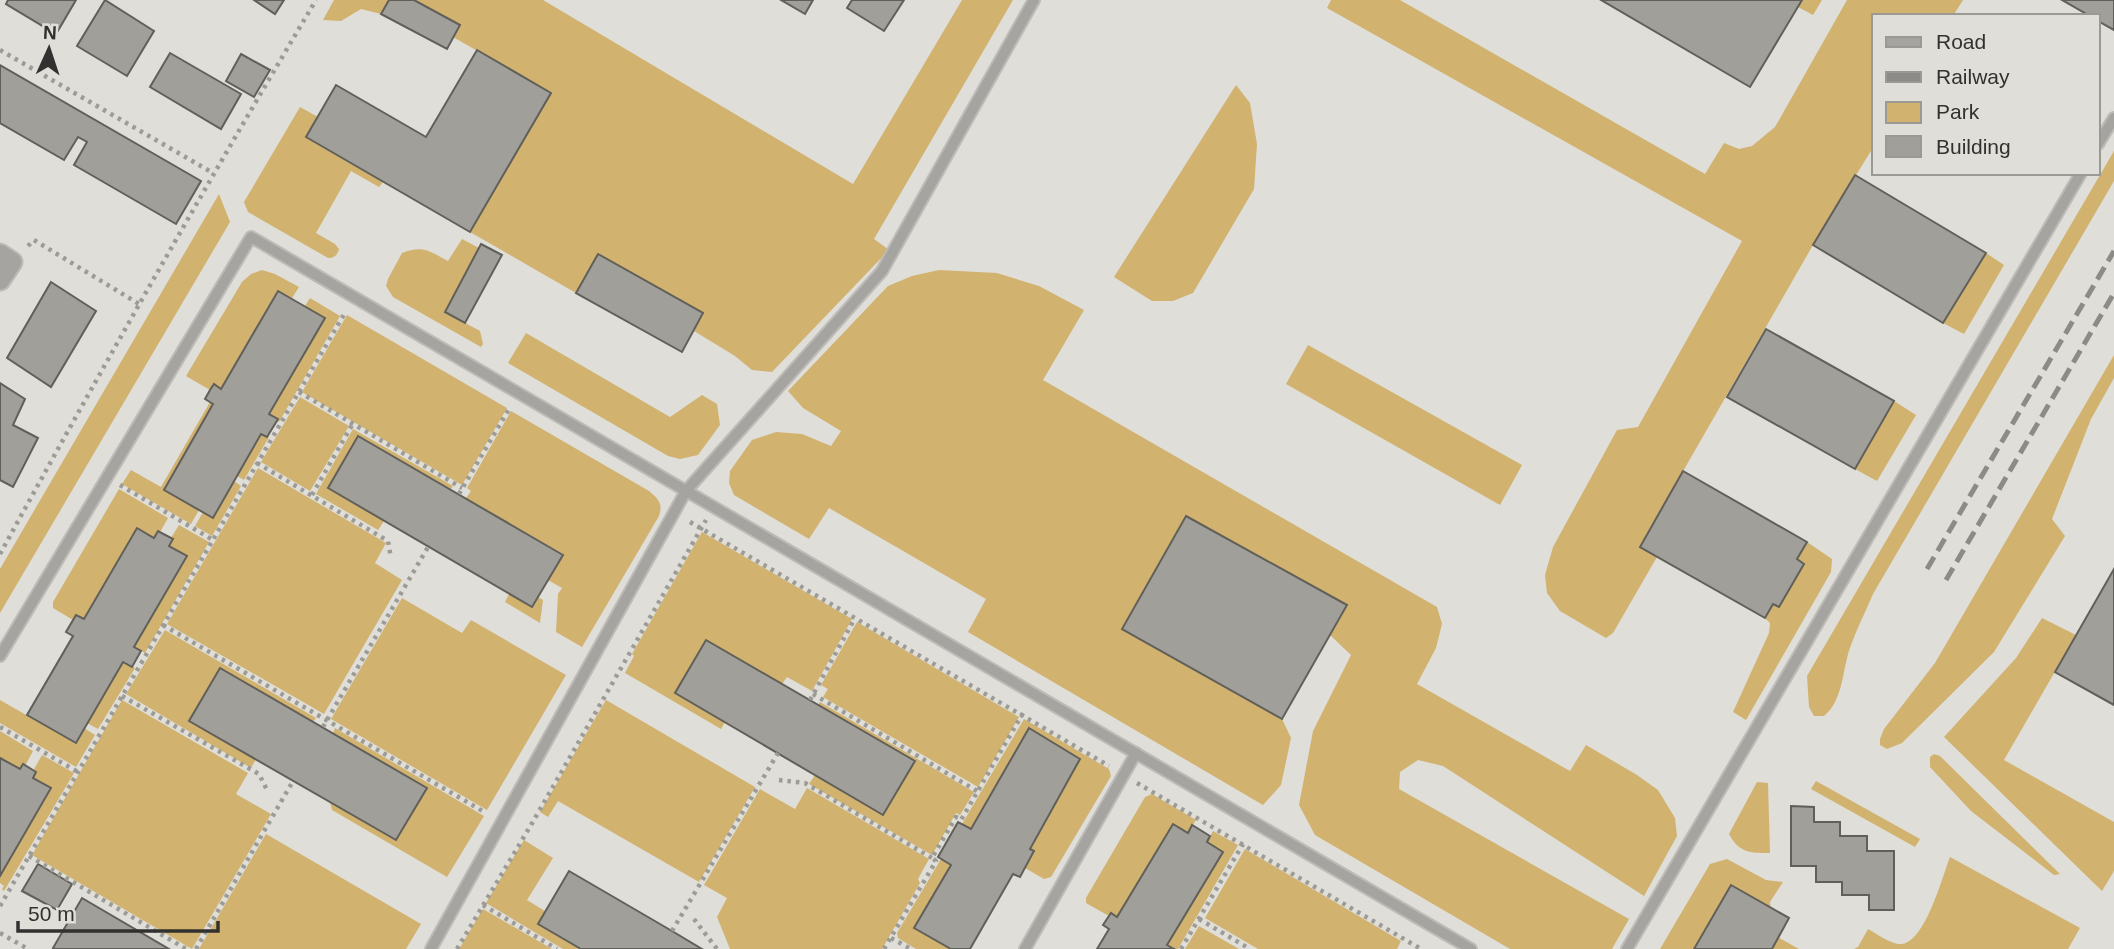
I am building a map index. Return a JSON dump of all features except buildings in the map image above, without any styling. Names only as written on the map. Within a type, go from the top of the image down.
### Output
[{"type":"street","points":[[0,280],[6,258]]},
{"type":"lane","points":[[431,949],[686,491],[882,271],[1034,0]]},
{"type":"lane","points":[[2100,142],[2114,118]]},
{"type":"lane","points":[[1627,949],[2080,175]]},
{"type":"lane","points":[[0,656],[251,237],[1471,949]]},
{"type":"lane","points":[[1025,949],[1136,754]]},
{"type":"path","points":[[0,554],[213,173],[316,0]]},
{"type":"path","points":[[0,50],[213,173]]},
{"type":"path","points":[[6,258],[34,240],[139,304]]},
{"type":"path","points":[[0,906],[354,297]]},
{"type":"path","points":[[299,392],[461,491],[519,393]]},
{"type":"path","points":[[312,495],[352,425]]},
{"type":"path","points":[[257,463],[388,541],[391,558]]},
{"type":"path","points":[[107,477],[213,540]]},
{"type":"path","points":[[457,949],[713,507]]},
{"type":"path","points":[[674,512],[1421,949]]},
{"type":"path","points":[[323,727],[428,547]]},
{"type":"path","points":[[867,597],[811,697],[977,792]]},
{"type":"path","points":[[163,625],[502,822]]},
{"type":"path","points":[[932,858],[956,817],[961,820],[1034,694]]},
{"type":"path","points":[[122,696],[258,774],[268,792]]},
{"type":"path","points":[[0,727],[78,772]]},
{"type":"path","points":[[672,931],[778,753]]},
{"type":"path","points":[[779,780],[805,783],[936,861],[884,949]]},
{"type":"path","points":[[196,949],[293,781]]},
{"type":"path","points":[[1181,949],[1255,823]]},
{"type":"path","points":[[29,856],[186,949]]},
{"type":"path","points":[[462,893],[558,949]]},
{"type":"path","points":[[694,919],[718,949]]},
{"type":"path","points":[[1199,919],[1250,949]]},
{"type":"path","points":[[0,933],[28,949]]},
{"type":"path","points":[[891,937],[911,949]]},
{"type":"green space","points":[[334,0],[389,0],[381,14],[361,9],[341,21],[323,20]]},
{"type":"green space","points":[[414,0],[543,0],[853,184],[962,0],[1013,0],[874,239],[889,250],[772,372],[752,370],[735,356],[694,331],[703,313],[598,255],[576,293],[470,232],[551,93],[453,37],[460,25]]},
{"type":"green space","points":[[1331,0],[1400,0],[1705,174],[1724,143],[1739,149],[1752,146],[1775,127],[1847,0],[1963,0],[1954,14],[1872,14],[1872,149],[1813,245],[1640,546],[1657,557],[1613,633],[1606,638],[1560,611],[1547,593],[1545,575],[1553,547],[1617,430],[1638,427],[1742,241],[1327,8]]},
{"type":"green space","points":[[1802,0],[1822,0],[1813,15],[1798,7]]},
{"type":"green space","points":[[1236,85],[1250,103],[1257,144],[1254,189],[1193,293],[1173,301],[1152,301],[1114,277]]},
{"type":"green space","points":[[300,107],[318,117],[306,137],[383,182],[379,187],[351,171],[316,233],[339,249],[335,256],[330,258],[248,212],[244,202]]},
{"type":"green space","points":[[2114,151],[2114,181],[1873,594],[1851,645],[1839,693],[1831,709],[1824,716],[1814,716],[1809,707],[1807,676]]},
{"type":"green space","points":[[219,194],[230,222],[0,613],[0,569]]},
{"type":"green space","points":[[462,239],[479,248],[445,312],[480,331],[483,344],[481,347],[393,297],[386,286],[402,253],[421,249],[448,261]]},
{"type":"green space","points":[[1986,253],[2004,265],[1964,334],[1943,323]]},
{"type":"green space","points":[[262,270],[299,287],[292,298],[277,291],[221,389],[214,385],[210,390],[186,376],[242,282],[251,274]]},
{"type":"green space","points":[[939,270],[997,273],[1039,286],[1084,310],[1043,380],[1437,607],[1442,624],[1436,648],[1417,684],[1570,771],[1586,745],[1658,790],[1675,818],[1677,836],[1644,896],[1443,766],[1418,760],[1400,772],[1399,789],[1629,919],[1612,949],[1510,949],[1315,835],[1299,805],[1313,731],[1351,655],[1330,635],[1346,605],[1186,516],[1122,629],[1282,719],[1291,738],[1281,785],[1263,805],[968,632],[986,599],[829,508],[809,539],[734,495],[729,483],[730,471],[752,440],[776,432],[802,434],[831,446],[841,431],[803,408],[788,391],[888,286],[912,276]]},
{"type":"green space","points":[[310,298],[340,316],[279,422],[269,414],[325,318],[305,306]]},
{"type":"green space","points":[[347,315],[507,408],[462,485],[302,392]]},
{"type":"green space","points":[[526,333],[670,417],[702,395],[717,404],[720,425],[698,455],[680,459],[668,456],[508,363]]},
{"type":"green space","points":[[1308,345],[1522,465],[1500,505],[1286,384]]},
{"type":"green space","points":[[2114,355],[2114,378],[2091,419],[2052,519],[2065,536],[1994,652],[1902,743],[1887,749],[1880,745],[1884,729],[1935,663]]},
{"type":"green space","points":[[300,397],[349,426],[310,491],[261,462]]},
{"type":"green space","points":[[1894,401],[1916,415],[1877,481],[1855,469]]},
{"type":"green space","points":[[210,402],[213,404],[164,489],[199,510],[191,524],[122,484],[131,470],[161,487]]},
{"type":"green space","points":[[511,411],[649,491],[658,499],[660,505],[659,516],[582,647],[556,632],[558,594],[562,588],[548,580],[563,554],[466,498],[471,491],[467,488]]},
{"type":"green space","points":[[353,429],[453,486],[451,489],[358,436],[328,488],[384,521],[378,530],[316,494]]},
{"type":"green space","points":[[261,434],[269,437],[244,480],[237,476]]},
{"type":"green space","points":[[258,468],[386,543],[375,563],[402,580],[324,714],[167,624]]},
{"type":"green space","points":[[234,481],[241,486],[212,536],[195,526],[203,512],[212,517]]},
{"type":"green space","points":[[119,489],[168,518],[154,538],[137,528],[84,619],[76,615],[73,620],[53,608],[53,602]]},
{"type":"green space","points":[[179,525],[209,542],[145,653],[134,647],[187,556],[169,546]]},
{"type":"green space","points":[[702,532],[852,619],[812,691],[787,677],[782,684],[706,640],[675,693],[725,722],[721,729],[625,673],[634,656],[632,654]]},
{"type":"green space","points":[[1807,542],[1832,559],[1831,572],[1746,720],[1733,712],[1769,633],[1770,623],[1765,618],[1773,604],[1779,607],[1804,564],[1797,559]]},
{"type":"green space","points":[[509,594],[532,607],[538,597],[543,600],[540,623],[505,602]]},
{"type":"green space","points":[[402,598],[462,633],[471,620],[566,675],[487,810],[331,719]]},
{"type":"green space","points":[[2042,618],[2076,635],[2004,760],[2114,822],[2114,871],[2102,891],[1944,737],[2016,658]]},
{"type":"green space","points":[[857,622],[1019,717],[978,787],[823,697],[828,689],[821,685]]},
{"type":"green space","points":[[165,630],[316,718],[313,722],[220,668],[189,721],[256,759],[251,768],[126,694]]},
{"type":"green space","points":[[123,662],[135,668],[98,729],[87,723]]},
{"type":"green space","points":[[0,700],[75,743],[84,728],[95,735],[76,767],[0,723]]},
{"type":"green space","points":[[122,700],[248,773],[236,794],[271,814],[192,949],[32,855]]},
{"type":"green space","points":[[606,700],[755,787],[699,882],[558,801],[548,817],[540,812]]},
{"type":"green space","points":[[820,702],[974,792],[960,815],[956,813],[932,855],[809,784],[815,775]]},
{"type":"green space","points":[[1024,719],[1109,769],[1111,776],[1051,877],[1044,879],[1025,868],[1034,852],[1030,849],[1029,729],[971,829],[962,824]]},
{"type":"green space","points":[[335,728],[484,816],[447,877],[332,810],[330,802],[396,840],[427,788],[333,733]]},
{"type":"green space","points":[[0,731],[33,751],[25,766],[20,769],[0,758]]},
{"type":"green space","points":[[1934,754],[1940,756],[2060,874],[2054,875],[1971,811],[1930,767],[1930,757]]},
{"type":"green space","points":[[42,755],[74,773],[4,891],[0,876],[51,789],[33,778],[33,771]]},
{"type":"green space","points":[[1816,781],[1920,839],[1915,847],[1811,789]]},
{"type":"green space","points":[[1757,782],[1768,783],[1770,853],[1746,851],[1737,845],[1729,834]]},
{"type":"green space","points":[[807,788],[929,859],[918,879],[920,883],[882,949],[730,949],[717,917],[727,898],[704,885],[760,789],[795,809]]},
{"type":"green space","points":[[1152,794],[1196,820],[1188,833],[1173,824],[1117,917],[1111,913],[1109,916],[1086,903],[1086,898],[1145,797]]},
{"type":"green space","points":[[1213,831],[1238,845],[1178,949],[1174,949],[1167,945],[1223,852],[1207,842]]},
{"type":"green space","points":[[266,834],[421,924],[406,949],[199,949]]},
{"type":"green space","points":[[524,840],[553,858],[527,900],[545,911],[538,924],[581,949],[563,949],[486,903]]},
{"type":"green space","points":[[1245,849],[1401,941],[1397,949],[1258,949],[1205,918]]},
{"type":"green space","points":[[1950,857],[2080,928],[2068,949],[1854,949],[1858,947],[1868,929],[1898,944],[1907,942],[1916,935],[1931,909]]},
{"type":"green space","points":[[941,859],[951,865],[914,927],[951,949],[916,949],[898,938],[897,933]]},
{"type":"green space","points":[[1727,859],[1766,880],[1783,882],[1770,902],[1774,935],[1799,949],[1660,949],[1710,864]]},
{"type":"green space","points":[[483,909],[552,949],[459,949]]},
{"type":"green space","points":[[1199,926],[1239,949],[1185,949]]},
{"type":"railway","points":[[1927,569],[2114,251]]},
{"type":"railway","points":[[1946,580],[2114,293]]}]
